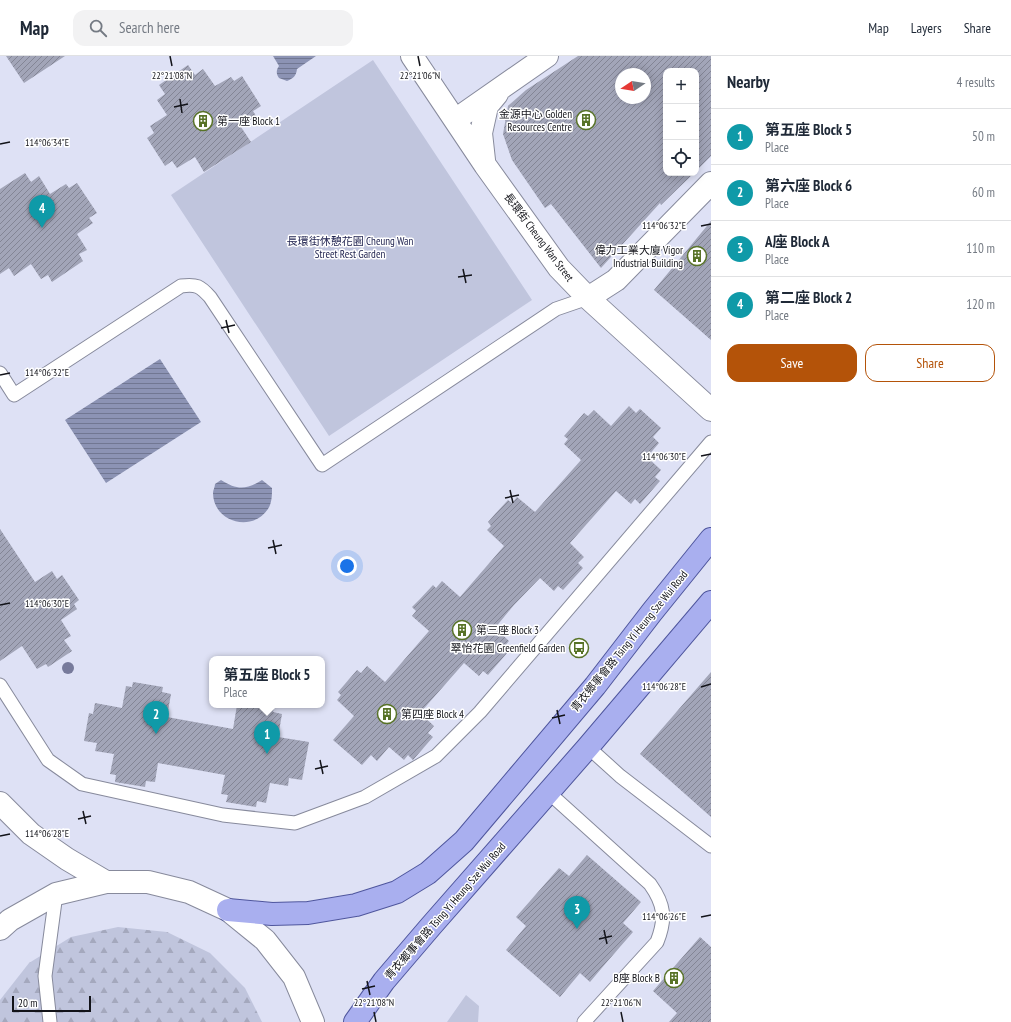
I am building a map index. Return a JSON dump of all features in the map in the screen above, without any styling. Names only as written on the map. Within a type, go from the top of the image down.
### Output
[{"type":"main road","name":"青衣鄉事會路 Tsing Yi Heung Sze Wui Road","points":[[228,910],[272,914],[308,913],[356,904],[397,892],[428,873],[464,841],[595,686],[711,539]]},
{"type":"main road","name":"青衣鄉事會路 Tsing Yi Heung Sze Wui Road","points":[[355,1022],[384,981],[708,611]]},
{"type":"street","name":"長環街 Cheung Wan Street","points":[[412,56],[485,165],[559,268],[588,298],[711,410]]},
{"type":"street","points":[[455,120],[547,56]]},
{"type":"street","points":[[485,165],[481,133],[487,106],[502,88]]},
{"type":"street","points":[[588,298],[616,280],[711,183]]},
{"type":"street","points":[[0,803],[31,834],[67,859],[106,882]]},
{"type":"street","points":[[0,929],[10,920],[56,894],[106,882],[148,882],[189,892],[228,910],[265,940],[294,977],[313,1022]]},
{"type":"lane","points":[[0,373],[14,395],[182,286],[192,284],[202,289],[210,297],[322,465],[556,309],[588,298]]},
{"type":"lane","points":[[0,686],[48,760],[82,784],[223,815],[295,823],[366,797],[436,756],[480,712],[711,442]]},
{"type":"lane","points":[[588,747],[620,776],[711,846]]},
{"type":"lane","points":[[548,792],[650,884],[658,894],[662,906],[663,918],[661,931],[657,942],[584,1022]]},
{"type":"lane","points":[[50,1022],[46,976],[56,894]]},
{"type":"green space","name":"長環街休憩花園 Cheung Wan Street Rest Garden","points":[[373,60],[532,300],[329,436],[171,195]]},
{"type":"green space","points":[[118,927],[167,932],[210,953],[245,988],[262,1022],[0,1022],[0,1000],[29,963],[71,937]]},
{"type":"green space","points":[[466,995],[479,1006],[478,1022],[447,1022]]},
{"type":"shaded area","points":[[273,56],[316,56],[297,69],[294,76],[287,81],[279,78],[277,70],[279,66]]},
{"type":"shaded area","points":[[160,359],[201,422],[106,483],[65,420]]},
{"type":"shaded area","points":[[221,480],[232,486],[242,488],[251,486],[262,480],[272,488],[271,502],[268,509],[253,521],[234,521],[226,517],[219,511],[215,503],[213,493],[215,484]]},
{"type":"building","points":[[6,56],[65,56],[24,83]]},
{"type":"building","name":"金源中心 Golden Resources Centre","points":[[578,56],[711,56],[711,156],[699,168],[699,68],[663,68],[663,176],[691,176],[661,205],[660,203],[601,268],[551,204],[545,208],[512,160],[503,134],[508,106],[526,90]]},
{"type":"building","name":"第一座 Block 1","points":[[188,65],[195,75],[203,69],[215,86],[231,77],[234,81],[242,76],[261,106],[253,111],[256,116],[241,127],[251,142],[204,172],[195,157],[177,168],[172,161],[165,166],[147,138],[154,133],[150,126],[167,115],[157,100],[165,94],[159,85]]},
{"type":"building","points":[[25,173],[31,182],[39,176],[50,194],[66,184],[69,188],[77,183],[97,213],[89,218],[93,223],[77,234],[87,250],[79,254],[83,261],[52,282],[48,275],[41,279],[31,264],[14,276],[9,268],[0,274],[0,189]]},
{"type":"building","name":"偉力工業大廈 Vigor Industrial Building","points":[[711,221],[711,340],[654,290]]},
{"type":"building","points":[[629,406],[636,413],[640,409],[661,428],[653,437],[659,443],[647,457],[661,470],[655,477],[660,481],[640,504],[635,499],[631,504],[616,491],[570,543],[584,557],[578,563],[583,568],[563,590],[558,586],[554,591],[540,578],[514,605],[495,628],[509,641],[503,648],[508,652],[488,675],[483,671],[479,676],[464,663],[420,713],[434,726],[428,733],[433,737],[413,760],[408,755],[404,760],[389,747],[377,761],[371,755],[362,765],[333,740],[354,716],[337,700],[341,695],[338,692],[357,670],[361,673],[367,666],[385,682],[429,631],[412,616],[416,611],[412,607],[433,585],[436,588],[442,581],[460,597],[504,546],[487,530],[491,526],[488,522],[495,514],[508,500],[512,503],[517,497],[535,512],[581,460],[564,444],[568,439],[564,436],[584,413],[588,416],[594,410],[611,426]]},
{"type":"building","points":[[0,529],[35,582],[52,571],[57,579],[62,575],[79,600],[74,604],[77,609],[61,620],[71,636],[64,640],[72,651],[48,667],[46,664],[37,669],[22,646],[0,661]]},
{"type":"building","points":[[711,672],[711,817],[640,754]]},
{"type":"building","points":[[133,682],[163,687],[162,692],[171,694],[167,717],[233,729],[236,708],[274,708],[273,712],[282,714],[278,737],[309,742],[302,780],[289,778],[288,786],[270,783],[266,803],[257,801],[256,807],[226,802],[228,795],[221,794],[225,775],[158,763],[155,782],[146,781],[145,787],[115,782],[116,775],[110,774],[114,754],[95,751],[97,743],[84,741],[89,713],[93,714],[95,703],[122,708],[126,686],[132,687]]},
{"type":"building","points":[[587,855],[641,902],[623,923],[633,932],[590,982],[580,973],[560,997],[506,950],[526,926],[516,917],[559,868],[569,876]]},
{"type":"building","name":"B座 Block B","points":[[700,937],[711,947],[711,1022],[669,1022],[677,1013],[653,991]]},
{"type":"place","name":"金源中心 Golden Resources Centre","points":[[586,120]]},
{"type":"place","name":"第一座 Block 1","points":[[203,121]]},
{"type":"place","name":"第二座 Block 2","points":[[42,228]]},
{"type":"place","name":"偉力工業大廈 Vigor Industrial Building","points":[[697,256]]},
{"type":"place","name":"第三座 Block 3","points":[[462,630]]},
{"type":"place","name":"翠怡花園 Greenfield Garden","points":[[579,648]]},
{"type":"place","name":"第四座 Block 4","points":[[387,714]]},
{"type":"place","name":"第六座 Block 6","points":[[156,734]]},
{"type":"place","name":"第五座 Block 5","points":[[267,754]]},
{"type":"place","name":"A座 Block A","points":[[577,929]]},
{"type":"place","name":"B座 Block B","points":[[674,978]]}]
